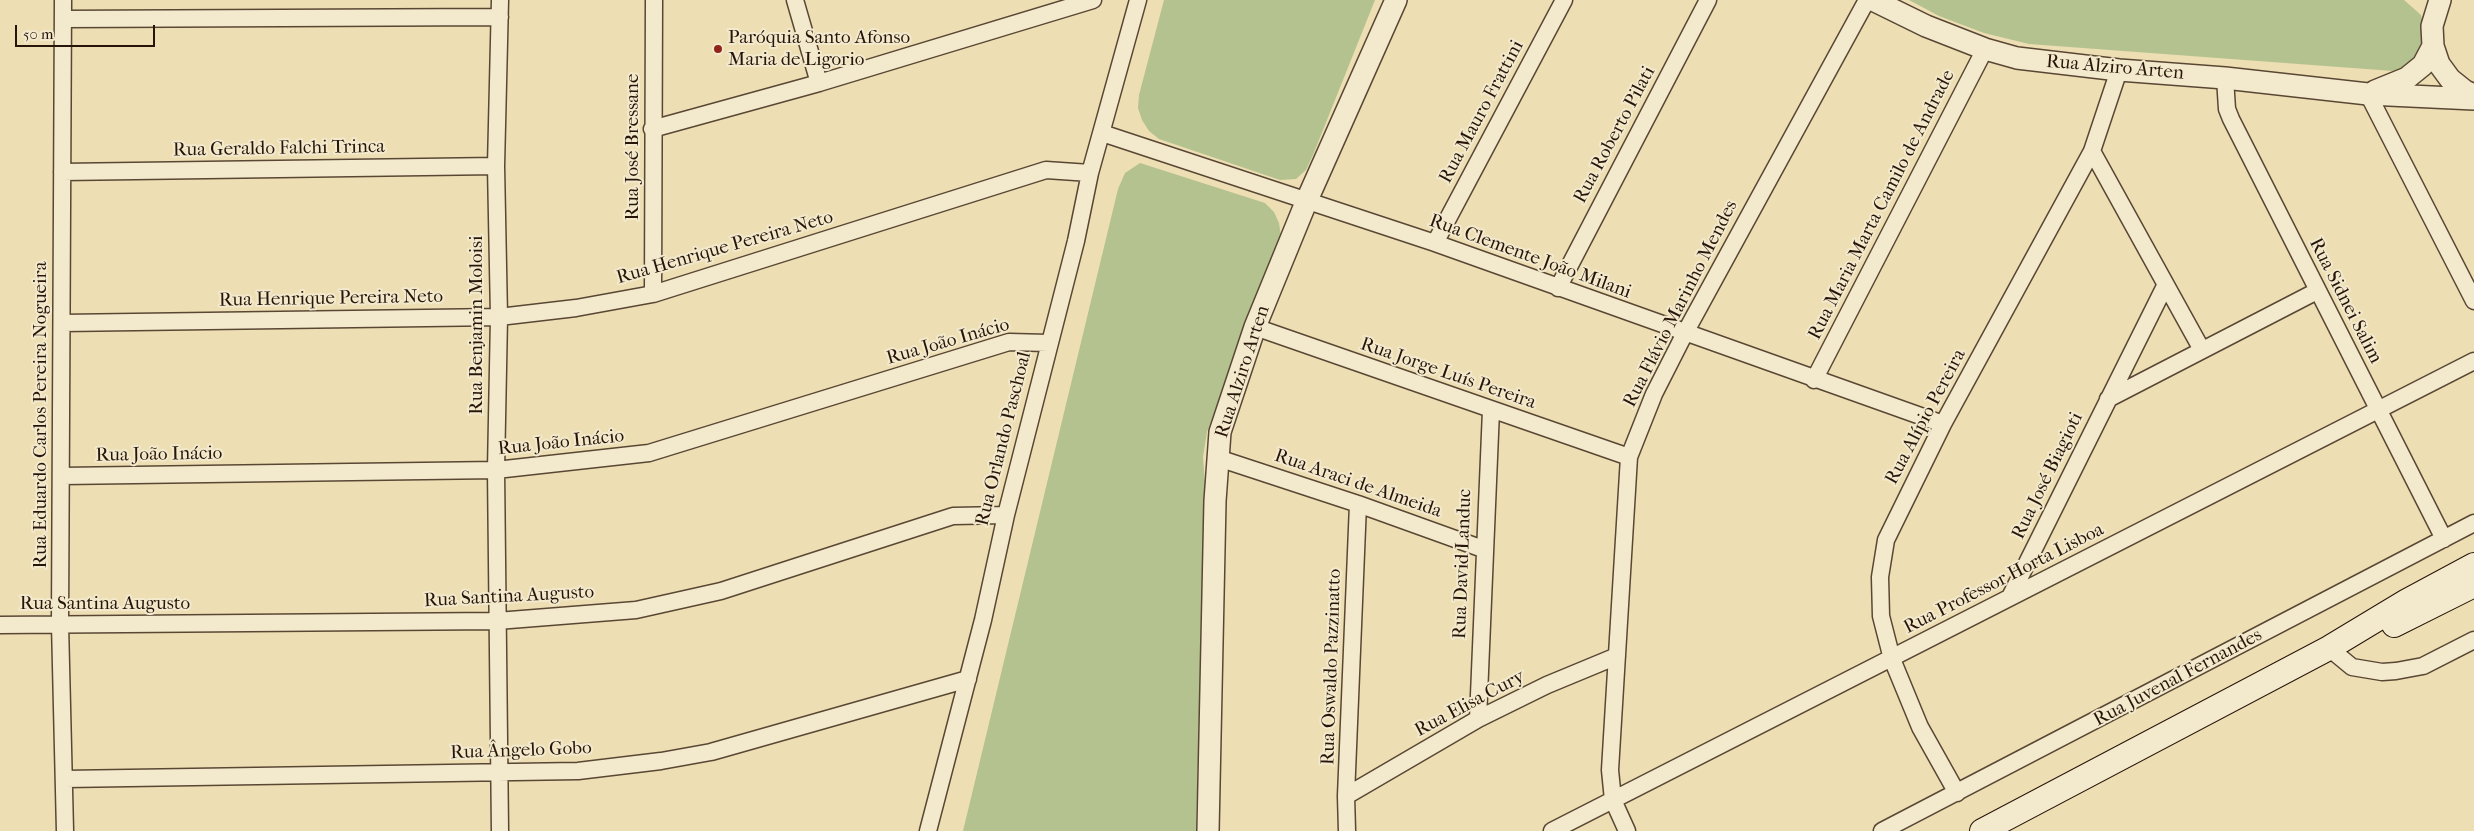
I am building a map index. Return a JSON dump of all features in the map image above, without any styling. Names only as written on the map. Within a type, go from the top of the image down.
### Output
[{"type":"main road","points":[[1982,831],[2329,648],[2407,601],[2474,565]]},
{"type":"main road","points":[[2329,648],[2397,624],[2474,586]]},
{"type":"street","name":"Rua Eduardo Carlos Pereira Nogueira","points":[[63,0],[60,624],[65,831]]},
{"type":"street","name":"Rua Benjamin Moloisi","points":[[500,0],[496,166],[499,317],[496,470],[500,831]]},
{"type":"street","name":"Rua José Bressane","points":[[652,294],[654,0]]},
{"type":"street","points":[[795,0],[820,84]]},
{"type":"street","points":[[652,129],[820,84],[1093,0]]},
{"type":"street","name":"Rua Orlando Paschoal","points":[[928,831],[983,620],[1006,515],[1048,343],[1076,241],[1090,173],[1138,0]]},
{"type":"street","name":"Rua Alziro Arten","points":[[1208,831],[1215,501],[1220,432],[1255,327],[1307,200],[1396,0]]},
{"type":"street","name":"Rua Mauro Frattini","points":[[1435,243],[1564,0]]},
{"type":"street","name":"Rua Roberto Pilati","points":[[1558,288],[1708,0]]},
{"type":"street","name":"Rua Flávio Marinho Mendes","points":[[1627,831],[1613,800],[1610,770],[1629,458],[1654,394],[1685,333],[1867,0]]},
{"type":"street","name":"Rua Alziro Arten","points":[[1873,0],[1926,26],[1985,49],[2017,58],[2119,70],[2225,78],[2368,94],[2474,97]]},
{"type":"street","points":[[2437,1],[2432,26],[2433,46],[2439,64],[2450,80],[2474,97]]},
{"type":"street","points":[[63,19],[500,17]]},
{"type":"street","points":[[2433,46],[2423,66],[2407,78],[2368,94],[2474,301]]},
{"type":"street","name":"Rua Maria Marta Camilo de Andrade","points":[[1814,380],[1985,49]]},
{"type":"street","name":"Rua Alípio Pereira","points":[[1957,794],[1920,727],[1892,659],[1881,616],[1880,577],[1886,540],[1943,424],[2092,151],[2119,70]]},
{"type":"street","name":"Rua Sidnei Salim","points":[[2225,78],[2226,109],[2444,539]]},
{"type":"street","name":"Rua Clemente João Milani","points":[[1102,133],[1435,243],[1814,380],[1943,424]]},
{"type":"street","points":[[2092,151],[2202,350]]},
{"type":"street","name":"Rua Geraldo Falchi Trinca","points":[[62,172],[496,166]]},
{"type":"street","name":"Rua Henrique Pereira Neto","points":[[62,323],[499,317],[576,308],[652,294],[1046,170],[1090,173]]},
{"type":"street","name":"Rua José Biagioti","points":[[2010,598],[2165,286]]},
{"type":"street","name":"Rua José Biagioti","points":[[2108,399],[2317,291]]},
{"type":"street","name":"Rua Jorge Luís Pereira","points":[[1255,327],[1629,458]]},
{"type":"street","name":"Rua João Inácio","points":[[62,476],[496,470],[649,453],[1008,342],[1048,343]]},
{"type":"street","name":"Rua Professor Horta Lisboa","points":[[1552,831],[2474,361]]},
{"type":"street","name":"Rua David Landuc","points":[[1478,719],[1483,550],[1490,410]]},
{"type":"street","name":"Rua Araci de Almeida","points":[[1218,458],[1358,504],[1483,550]]},
{"type":"street","name":"Rua Oswaldo Pazzinatto","points":[[1347,831],[1346,796],[1358,504]]},
{"type":"street","name":"Rua Santina Augusto","points":[[0,625],[497,621],[636,610],[675,603],[721,591],[953,516],[1006,515]]},
{"type":"street","name":"Rua Juvenal Fernandes","points":[[1882,831],[1957,794],[2474,523]]},
{"type":"street","points":[[2329,648],[2352,666],[2367,670],[2396,671],[2423,666],[2474,640]]},
{"type":"street","name":"Rua Elisa Cury","points":[[1346,796],[1478,719],[1547,685],[1617,656]]},
{"type":"street","name":"Rua Ângelo Gobo","points":[[65,779],[499,773],[578,770],[661,761],[711,752],[968,679]]},
{"type":"green space","points":[[1164,0],[1375,0],[1313,155],[1306,170],[1296,179],[1280,180],[1159,139],[1149,131],[1142,120],[1138,108],[1139,95]]},
{"type":"green space","points":[[1909,0],[2404,0],[2421,15],[2424,26],[2416,58],[2407,66],[2393,71],[2029,44],[1984,33],[1939,16]]},
{"type":"green space","points":[[1140,163],[1265,203],[1274,212],[1279,223],[1281,236],[1207,432],[1203,457],[1205,485],[1196,831],[963,831],[1118,189],[1125,173]]},
{"type":"place","name":"Paróquia Santo Afonso Maria de Ligorio","points":[[718,49]]}]
